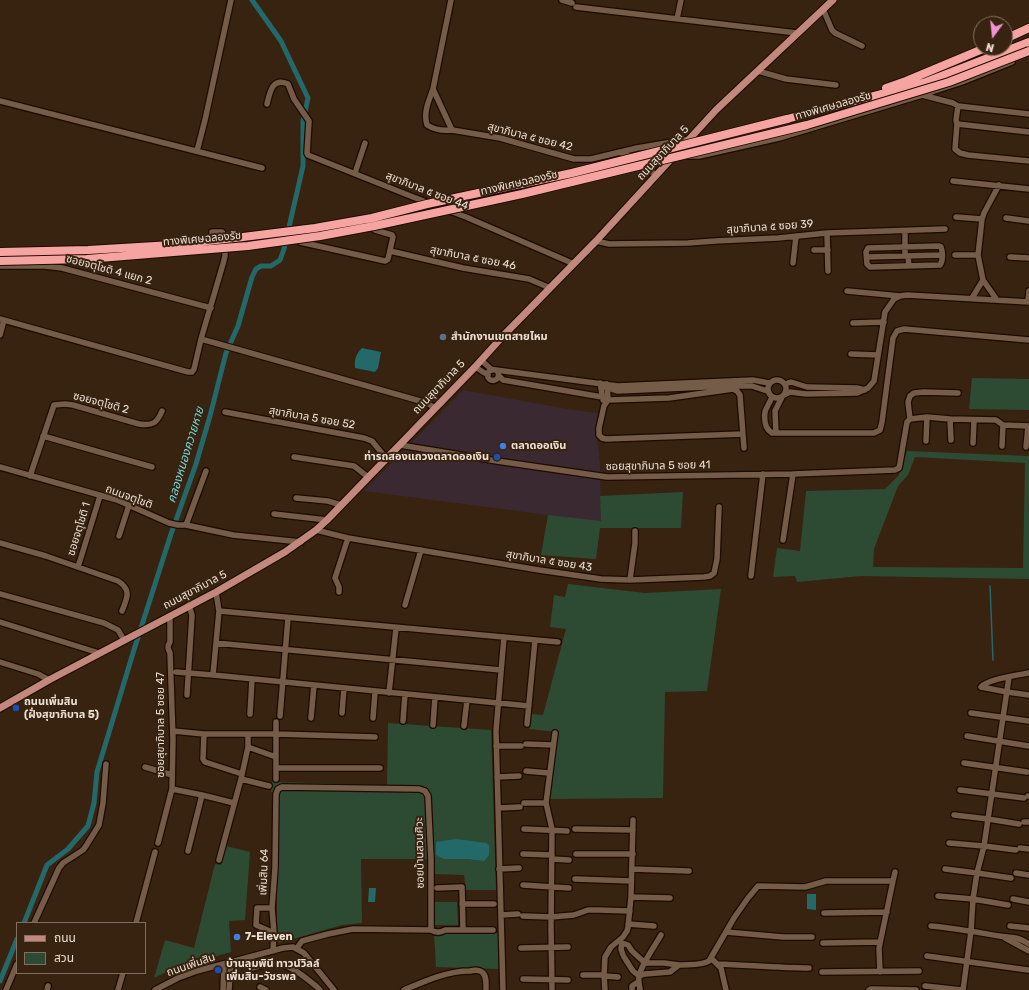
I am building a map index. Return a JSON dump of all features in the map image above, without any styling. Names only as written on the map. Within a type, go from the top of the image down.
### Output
[{"type":"highway","points":[[1013,35],[1029,28]]},
{"type":"highway","name":"ทางพิเศษฉลองรัช","points":[[0,252],[88,250],[172,245],[243,238],[329,226],[372,218],[427,204],[572,173],[764,126],[926,82],[1029,42]]},
{"type":"highway","name":"ทางพิเศษฉลองรัช","points":[[0,261],[87,259],[248,246],[320,236],[374,226],[522,194],[807,125],[949,82],[1029,50]]},
{"type":"highway","points":[[827,109],[906,81],[973,53]]},
{"type":"main road","name":"ถนนสุขาภิบาล 5","points":[[0,708],[134,634],[216,592],[286,552],[316,530],[596,242],[716,110],[833,0]]},
{"type":"street","points":[[197,151],[231,0]]},
{"type":"street","points":[[451,0],[434,89],[452,130]]},
{"type":"street","points":[[562,0],[574,5],[797,33]]},
{"type":"street","points":[[677,19],[680,0]]},
{"type":"street","points":[[823,9],[832,30],[835,33],[862,46]]},
{"type":"street","points":[[678,153],[685,156],[699,156],[771,139],[962,82],[1029,55]]},
{"type":"street","points":[[758,71],[786,79],[836,85]]},
{"type":"street","name":"สุขาภิบาล ๕ ซอย 44","points":[[267,104],[271,90],[275,84],[278,82],[288,84],[299,108],[309,121],[308,155],[466,217],[574,264]]},
{"type":"street","name":"สุขาภิบาล ๕ ซอย 42","points":[[434,89],[427,104],[425,121],[427,125],[434,129],[452,130],[500,138],[574,159],[591,158],[690,139]]},
{"type":"street","points":[[922,95],[953,103],[958,106],[1029,114]]},
{"type":"street","points":[[0,101],[262,168]]},
{"type":"street","points":[[958,106],[956,120],[956,149],[960,153],[1029,161]]},
{"type":"street","points":[[957,124],[1029,132]]},
{"type":"street","points":[[355,174],[365,143]]},
{"type":"street","points":[[619,152],[638,162],[656,175]]},
{"type":"street","points":[[953,181],[1029,189]]},
{"type":"street","points":[[997,300],[983,280],[978,255],[982,219],[998,185]]},
{"type":"street","points":[[956,217],[982,219]]},
{"type":"street","points":[[1006,218],[1029,221]]},
{"type":"street","points":[[300,242],[385,261],[388,259],[393,237],[392,235],[376,230]]},
{"type":"street","name":"สุขาภิบาล ๕ ซอย 39","points":[[596,242],[609,244],[688,243],[778,238],[827,233],[944,230]]},
{"type":"street","points":[[905,231],[905,254],[908,256],[909,266]]},
{"type":"street","points":[[0,335],[2,320],[192,372],[225,256],[225,236],[222,232],[212,232]]},
{"type":"street","points":[[827,233],[828,271]]},
{"type":"street","points":[[793,263],[796,236]]},
{"type":"street","points":[[939,246],[942,248],[941,264],[870,267],[867,264],[866,252],[868,248],[905,247],[939,246]]},
{"type":"street","points":[[814,250],[828,250]]},
{"type":"street","name":"สุขาภิบาล ๕ ซอย 46","points":[[390,251],[463,268],[529,279],[550,288]]},
{"type":"street","points":[[867,257],[942,255]]},
{"type":"street","points":[[955,255],[978,255]]},
{"type":"street","points":[[1010,257],[1029,258]]},
{"type":"street","name":"ซอยจตุโชติ 4 แยก 2","points":[[0,266],[45,266],[62,268],[211,308]]},
{"type":"street","points":[[972,298],[983,280]]},
{"type":"street","points":[[847,291],[900,296],[972,298],[1029,302],[1029,291]]},
{"type":"street","points":[[607,386],[618,391],[752,386],[767,391],[772,397],[777,398],[790,392],[806,394],[857,393],[868,388],[874,381],[886,312],[894,299],[900,296]]},
{"type":"street","points":[[853,323],[884,322]]},
{"type":"street","points":[[772,397],[765,412],[766,427],[768,431],[772,433],[874,433],[880,430],[882,422],[892,338],[896,331],[904,329],[1029,340]]},
{"type":"street","points":[[201,339],[399,394],[427,403],[435,408]]},
{"type":"street","points":[[851,354],[878,355]]},
{"type":"street","points":[[480,360],[498,372],[499,376],[503,380],[602,397],[608,400],[669,398],[733,389],[740,395],[744,448]]},
{"type":"street","points":[[475,367],[488,375],[489,378],[494,381],[499,376]]},
{"type":"street","points":[[488,375],[489,372],[494,370],[586,381],[607,386],[752,380],[769,383],[773,380],[781,381],[785,384],[786,390],[775,411],[776,433]]},
{"type":"street","points":[[785,384],[791,382],[807,387],[857,388],[864,390]]},
{"type":"street","points":[[767,391],[769,383]]},
{"type":"street","points":[[600,385],[604,406]]},
{"type":"street","points":[[607,386],[608,400],[604,406],[599,428],[599,435],[602,438],[742,434]]},
{"type":"street","points":[[806,394],[807,387]]},
{"type":"street","points":[[830,387],[830,394]]},
{"type":"street","points":[[958,393],[914,393],[910,396],[908,402],[910,419],[927,417],[996,420],[1003,425],[1028,426],[1026,447]]},
{"type":"street","name":"ซอยจตุโชติ 2","points":[[30,476],[54,404],[73,405],[147,425],[157,421],[162,411]]},
{"type":"street","name":"สุขาภิบาล 5 ซอย 52","points":[[225,412],[364,438],[372,441],[386,458]]},
{"type":"street","points":[[926,442],[927,417]]},
{"type":"street","name":"ซอยสุขาภิบาล 5 ซอย 41","points":[[400,445],[606,477],[794,474],[895,470],[899,468],[907,422],[910,419]]},
{"type":"street","points":[[950,419],[951,440]]},
{"type":"street","points":[[973,443],[974,420]]},
{"type":"street","points":[[1002,446],[1003,425]]},
{"type":"street","points":[[43,436],[152,467]]},
{"type":"street","points":[[294,457],[354,466],[368,477]]},
{"type":"street","name":"ถนนจตุโชติ","points":[[0,467],[117,500],[169,523],[233,535],[300,542]]},
{"type":"street","points":[[186,525],[206,471]]},
{"type":"street","points":[[751,576],[763,474]]},
{"type":"street","points":[[783,540],[794,474]]},
{"type":"street","name":"ซอยจตุโชติ 1","points":[[78,567],[100,496]]},
{"type":"street","points":[[296,498],[328,501],[341,505]]},
{"type":"street","points":[[119,536],[129,505]]},
{"type":"street","name":"สุขาภิบาล ๕ ซอย 43","points":[[316,530],[348,538],[601,579],[630,580],[704,577],[710,576],[714,573],[717,559],[719,508]]},
{"type":"street","points":[[274,514],[327,520]]},
{"type":"street","points":[[630,580],[635,543],[635,531]]},
{"type":"street","points":[[339,592],[339,587],[335,578],[348,538]]},
{"type":"street","points":[[0,543],[39,554],[118,581],[127,592],[122,611]]},
{"type":"street","points":[[405,605],[421,550]]},
{"type":"street","points":[[213,675],[219,612],[216,592]]},
{"type":"street","points":[[0,594],[104,623],[118,630],[124,640]]},
{"type":"street","points":[[187,694],[192,615],[189,605]]},
{"type":"street","points":[[219,612],[558,642]]},
{"type":"street","name":"ซอยสุขาภิบาล 5 ซอย 47","points":[[158,843],[172,789],[173,731],[170,653],[168,649],[168,644],[170,642],[170,616]]},
{"type":"street","points":[[280,716],[288,618]]},
{"type":"street","points":[[0,622],[99,653]]},
{"type":"street","points":[[390,693],[396,628]]},
{"type":"street","points":[[502,990],[496,731],[504,637]]},
{"type":"street","points":[[527,724],[535,640]]},
{"type":"street","points":[[216,643],[501,670]]},
{"type":"street","points":[[0,662],[38,674],[49,680]]},
{"type":"street","points":[[176,672],[529,706]]},
{"type":"street","points":[[1029,673],[984,684],[981,687],[1029,695]]},
{"type":"street","points":[[925,986],[962,990],[971,931],[973,900],[977,873],[984,846],[1009,677]]},
{"type":"street","points":[[250,714],[252,679]]},
{"type":"street","points":[[311,718],[314,685]]},
{"type":"street","points":[[342,713],[344,688]]},
{"type":"street","points":[[373,718],[375,692]]},
{"type":"street","points":[[403,721],[405,694]]},
{"type":"street","points":[[433,725],[435,697]]},
{"type":"street","points":[[464,726],[467,700]]},
{"type":"street","points":[[971,713],[1029,720]]},
{"type":"street","points":[[276,722],[276,779]]},
{"type":"street","points":[[173,731],[204,734],[276,734],[375,737]]},
{"type":"street","points":[[552,990],[552,831],[546,803],[555,733]]},
{"type":"street","points":[[204,734],[203,759],[205,762],[269,786]]},
{"type":"street","points":[[219,860],[248,747],[248,734]]},
{"type":"street","points":[[967,736],[1029,746]]},
{"type":"street","points":[[496,746],[553,745]]},
{"type":"street","points":[[248,747],[276,756]]},
{"type":"street","points":[[964,763],[1027,772]]},
{"type":"street","points":[[34,922],[59,868],[86,846],[99,825],[103,803],[106,764]]},
{"type":"street","points":[[145,768],[172,775]]},
{"type":"street","points":[[276,768],[380,768]]},
{"type":"street","points":[[526,771],[549,773]]},
{"type":"street","points":[[497,777],[519,776]]},
{"type":"street","name":"ซอยบ้านสวนศิวะ","points":[[276,794],[278,789],[282,788],[425,790],[428,796],[431,860],[431,930]]},
{"type":"street","points":[[172,789],[234,803]]},
{"type":"street","points":[[960,790],[991,794],[1027,796]]},
{"type":"street","name":"เพิ่มสิน 64","points":[[273,951],[274,933],[272,908],[276,794]]},
{"type":"street","points":[[188,852],[202,795]]},
{"type":"street","points":[[498,808],[546,803]]},
{"type":"street","points":[[954,815],[1024,823]]},
{"type":"street","points":[[633,820],[632,896],[627,931],[621,941],[621,949],[633,971],[639,976]]},
{"type":"street","points":[[524,829],[568,832]]},
{"type":"street","points":[[575,829],[633,830]]},
{"type":"street","points":[[949,843],[1029,849]]},
{"type":"street","points":[[136,922],[155,852]]},
{"type":"street","points":[[523,854],[569,860]]},
{"type":"street","points":[[576,854],[633,854]]},
{"type":"street","points":[[499,869],[519,868]]},
{"type":"street","points":[[632,869],[689,871]]},
{"type":"street","points":[[945,869],[1011,878]]},
{"type":"street","points":[[880,972],[879,948],[895,872]]},
{"type":"street","points":[[1016,873],[1029,875]]},
{"type":"street","points":[[575,879],[631,881]]},
{"type":"street","points":[[621,941],[628,945],[645,963],[679,965],[706,963],[711,958],[748,898],[758,886],[805,887],[826,881],[893,881]]},
{"type":"street","points":[[523,885],[569,888]]},
{"type":"street","points":[[437,888],[462,887],[462,930]]},
{"type":"street","points":[[632,896],[670,898]]},
{"type":"street","points":[[938,896],[1008,905]]},
{"type":"street","points":[[1012,899],[1029,902]]},
{"type":"street","points":[[462,904],[494,904]]},
{"type":"street","points":[[272,908],[257,908],[256,925],[274,933]]},
{"type":"street","points":[[501,915],[551,917],[574,915],[588,910],[630,911]]},
{"type":"street","points":[[824,913],[887,912]]},
{"type":"street","points":[[628,924],[654,926]]},
{"type":"street","points":[[931,926],[1002,937],[1015,937],[1029,944]]},
{"type":"street","points":[[1010,926],[1029,928]]},
{"type":"street","points":[[334,990],[304,953],[297,948],[302,941],[353,929],[431,930],[434,928],[440,928],[444,930],[493,930]]},
{"type":"street","points":[[726,932],[783,937],[812,937]]},
{"type":"street","points":[[640,990],[638,982],[639,976],[661,935]]},
{"type":"street","points":[[1002,937],[1029,952]]},
{"type":"street","points":[[605,990],[605,957],[611,947],[621,941]]},
{"type":"street","points":[[823,943],[880,942]]},
{"type":"street","name":"ถนนเพิ่มสิน","points":[[155,990],[178,978],[197,971],[288,947],[297,948]]},
{"type":"street","points":[[521,948],[568,947]]},
{"type":"street","points":[[927,956],[1028,970]]},
{"type":"street","points":[[246,958],[249,966],[252,968],[273,964],[288,966],[320,990]]},
{"type":"street","points":[[711,958],[721,968],[726,990]]},
{"type":"street","points":[[229,990],[231,962]]},
{"type":"street","points":[[223,990],[224,964]]},
{"type":"street","points":[[718,964],[780,968],[809,968]]},
{"type":"street","points":[[639,976],[645,974],[670,972],[679,965]]},
{"type":"street","points":[[6,990],[16,966]]},
{"type":"street","points":[[404,990],[431,978],[445,974],[477,970],[484,974],[486,980],[486,990]]},
{"type":"street","points":[[822,972],[919,971]]},
{"type":"street","points":[[118,990],[123,974]]},
{"type":"street","points":[[583,975],[618,977]]},
{"type":"street","points":[[523,979],[568,980]]},
{"type":"street","points":[[632,990],[632,986],[638,982]]},
{"type":"street","points":[[260,987],[266,990]]},
{"type":"street","points":[[869,990],[916,990]]},
{"type":"shaded area","name":"ตลาดออเงิน","points":[[463,390],[567,409],[598,413],[596,428],[600,464],[601,522],[364,491]]},
{"type":"green space","points":[[972,378],[1029,379],[1029,410],[969,409]]},
{"type":"green space","points":[[907,451],[1029,456],[1029,579],[861,576],[797,582],[795,576],[773,577],[777,548],[800,551],[806,491],[885,489],[899,475]],"holes":[[[915,457],[1025,463],[1023,568],[873,567],[874,549],[898,486],[908,475]]]},
{"type":"green space","points":[[683,492],[681,528],[600,528],[596,559],[541,555],[548,515],[601,521],[600,496]]},
{"type":"green space","points":[[568,584],[645,593],[721,589],[707,691],[665,692],[663,798],[549,799],[558,732],[529,729],[531,714],[543,715],[566,629],[550,627],[554,595],[565,597]]},
{"type":"green space","points":[[388,723],[491,730],[496,890],[466,890],[464,875],[434,874],[427,859],[361,859],[362,923],[342,925],[279,943],[277,937],[277,859],[279,793],[271,792],[272,782],[387,785]],"holes":[[[456,839],[484,861],[465,859]]]},
{"type":"green space","points":[[226,846],[250,852],[245,920],[229,921],[231,952],[175,968],[154,978],[165,940],[194,948],[215,864],[221,865]]},
{"type":"green space","points":[[434,902],[457,902],[458,925],[434,925]]},
{"type":"green space","points":[[498,933],[499,969],[436,967],[434,934]]},
{"type":"water","points":[[362,348],[381,352],[378,368],[375,372],[355,368],[356,357]]},
{"type":"water","points":[[456,839],[486,843],[489,845],[489,855],[484,861],[444,859],[436,855],[436,842]]},
{"type":"water","points":[[369,888],[376,888],[375,902],[368,902]]},
{"type":"water","points":[[807,894],[816,894],[816,910],[807,909]]},
{"type":"waterway","name":"คลองหนองควายหาย","points":[[24,922],[47,865],[68,849],[88,826],[94,803],[97,772],[171,534],[196,464],[226,353],[238,326],[252,277],[256,269],[261,266],[271,266],[280,260],[284,249],[303,166],[303,121],[308,98],[281,41],[252,0]]},
{"type":"waterway","points":[[990,586],[993,660]]},
{"type":"waterway","name":"คลองหนองควายหาย","points":[[0,981],[16,941]]},
{"type":"place","name":"สำนักงานเขตสายไหม","points":[[443,337]]},
{"type":"place","name":"ตลาดออเงิน","points":[[503,446]]},
{"type":"place","name":"ท่ารถสองแถวงตลาดออเงิน","points":[[497,457]]},
{"type":"place","name":"ถนนเพิ่มสิน (ฝั่งสุขาภิบาล 5)","points":[[16,708]]},
{"type":"place","name":"7-Eleven","points":[[237,937]]},
{"type":"place","name":"บ้านลุมพินี ทาวน์วิลล์ เพิ่มสิน-วัชรพล","points":[[218,970]]}]
